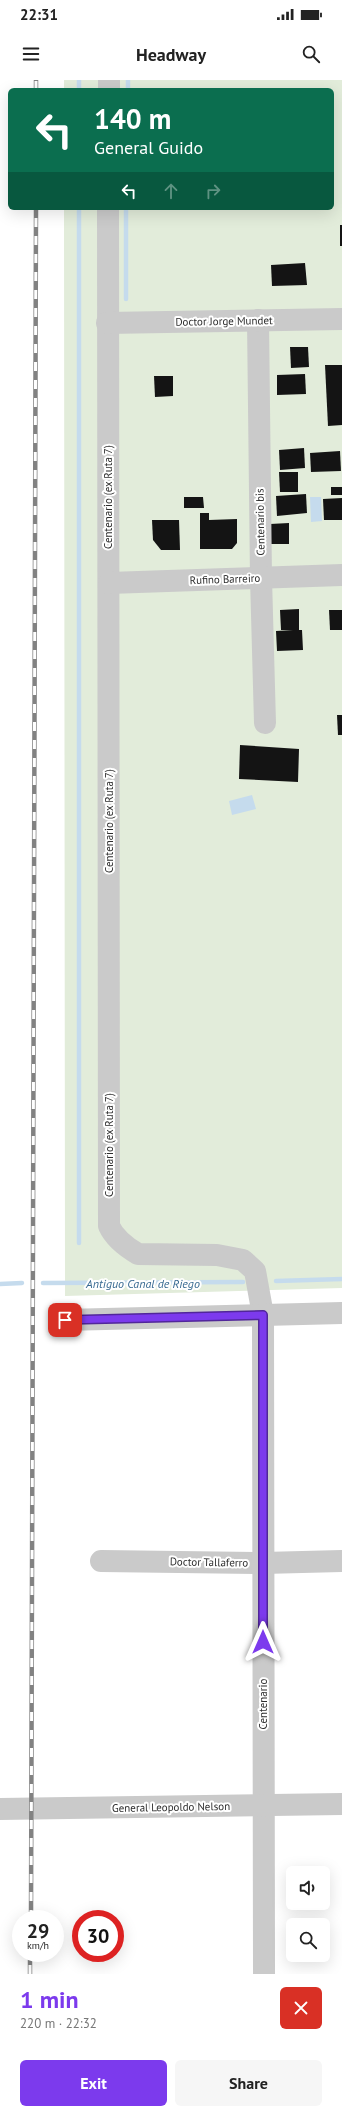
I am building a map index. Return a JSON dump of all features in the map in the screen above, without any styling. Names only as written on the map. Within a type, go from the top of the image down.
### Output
[{"type":"street","name":"Centenario (ex Ruta 7)","points":[[108,210],[109,1226],[113,1235],[128,1248],[138,1254],[217,1255],[244,1260],[255,1271],[263,1315]]},
{"type":"street","name":"Doctor Jorge Mundet","points":[[107,323],[342,319]]},
{"type":"street","name":"Centenario bis","points":[[258,320],[261,578],[266,724]]},
{"type":"street","name":"Rufino Barreiro","points":[[108,583],[342,576]]},
{"type":"street","points":[[65,1320],[342,1313]]},
{"type":"street","name":"Centenario","points":[[263,1315],[264,1974]]},
{"type":"street","name":"Doctor Tallaferro","points":[[101,1561],[263,1563],[342,1561]]},
{"type":"street","name":"General Leopoldo Nelson","points":[[0,1809],[342,1804]]},
{"type":"green space","points":[[64,80],[342,80],[342,1288],[65,1296],[64,210],[334,210],[334,88],[64,88]]},
{"type":"water","points":[[310,497],[321,497],[322,521],[311,522]]},
{"type":"water","points":[[252,795],[256,809],[232,815],[229,801]]},
{"type":"building","points":[[340,225],[342,225],[342,246],[340,246]]},
{"type":"building","points":[[305,263],[307,285],[272,286],[271,265]]},
{"type":"building","points":[[290,347],[308,347],[309,367],[291,368]]},
{"type":"building","points":[[325,365],[342,365],[342,425],[328,426]]},
{"type":"building","points":[[305,374],[306,394],[277,395],[277,375]]},
{"type":"building","points":[[154,376],[173,376],[173,396],[155,397]]},
{"type":"building","points":[[304,448],[305,468],[280,470],[279,450]]},
{"type":"building","points":[[340,451],[341,471],[311,472],[310,453]]},
{"type":"building","points":[[279,472],[298,472],[298,492],[280,492]]},
{"type":"building","points":[[331,487],[342,487],[342,495],[331,495]]},
{"type":"building","points":[[306,494],[307,513],[277,516],[276,496]]},
{"type":"building","points":[[184,497],[203,497],[204,508],[184,508]]},
{"type":"building","points":[[342,498],[342,520],[324,520],[323,499]]},
{"type":"building","points":[[200,513],[209,513],[209,520],[237,519],[237,543],[232,549],[200,549]]},
{"type":"building","points":[[152,520],[179,520],[180,550],[161,550],[153,540]]},
{"type":"building","points":[[289,523],[289,544],[271,544],[270,524]]},
{"type":"building","points":[[299,609],[299,630],[302,630],[303,650],[277,651],[276,631],[293,630],[281,630],[280,610]]},
{"type":"building","points":[[329,610],[342,610],[342,630],[330,630]]},
{"type":"building","points":[[337,715],[342,715],[342,735],[338,735]]},
{"type":"building","points":[[240,745],[299,749],[298,782],[239,779]]},
{"type":"waterway","points":[[79,80],[79,88]]},
{"type":"waterway","points":[[128,80],[128,88]]},
{"type":"waterway","points":[[79,210],[79,1243]]},
{"type":"waterway","points":[[126,210],[126,299]]},
{"type":"waterway","name":"Antiguo Canal de Riego","points":[[276,1281],[342,1279]]},
{"type":"waterway","name":"Antiguo Canal de Riego","points":[[43,1283],[243,1282]]},
{"type":"waterway","name":"Antiguo Canal de Riego","points":[[0,1284],[22,1283]]},
{"type":"railway","points":[[36,80],[36,88]]},
{"type":"railway","points":[[31,1910],[36,210]]},
{"type":"railway","points":[[30,1962],[30,1974]]},
{"type":"route","points":[[65,1320],[263,1315],[263,1642]]}]
